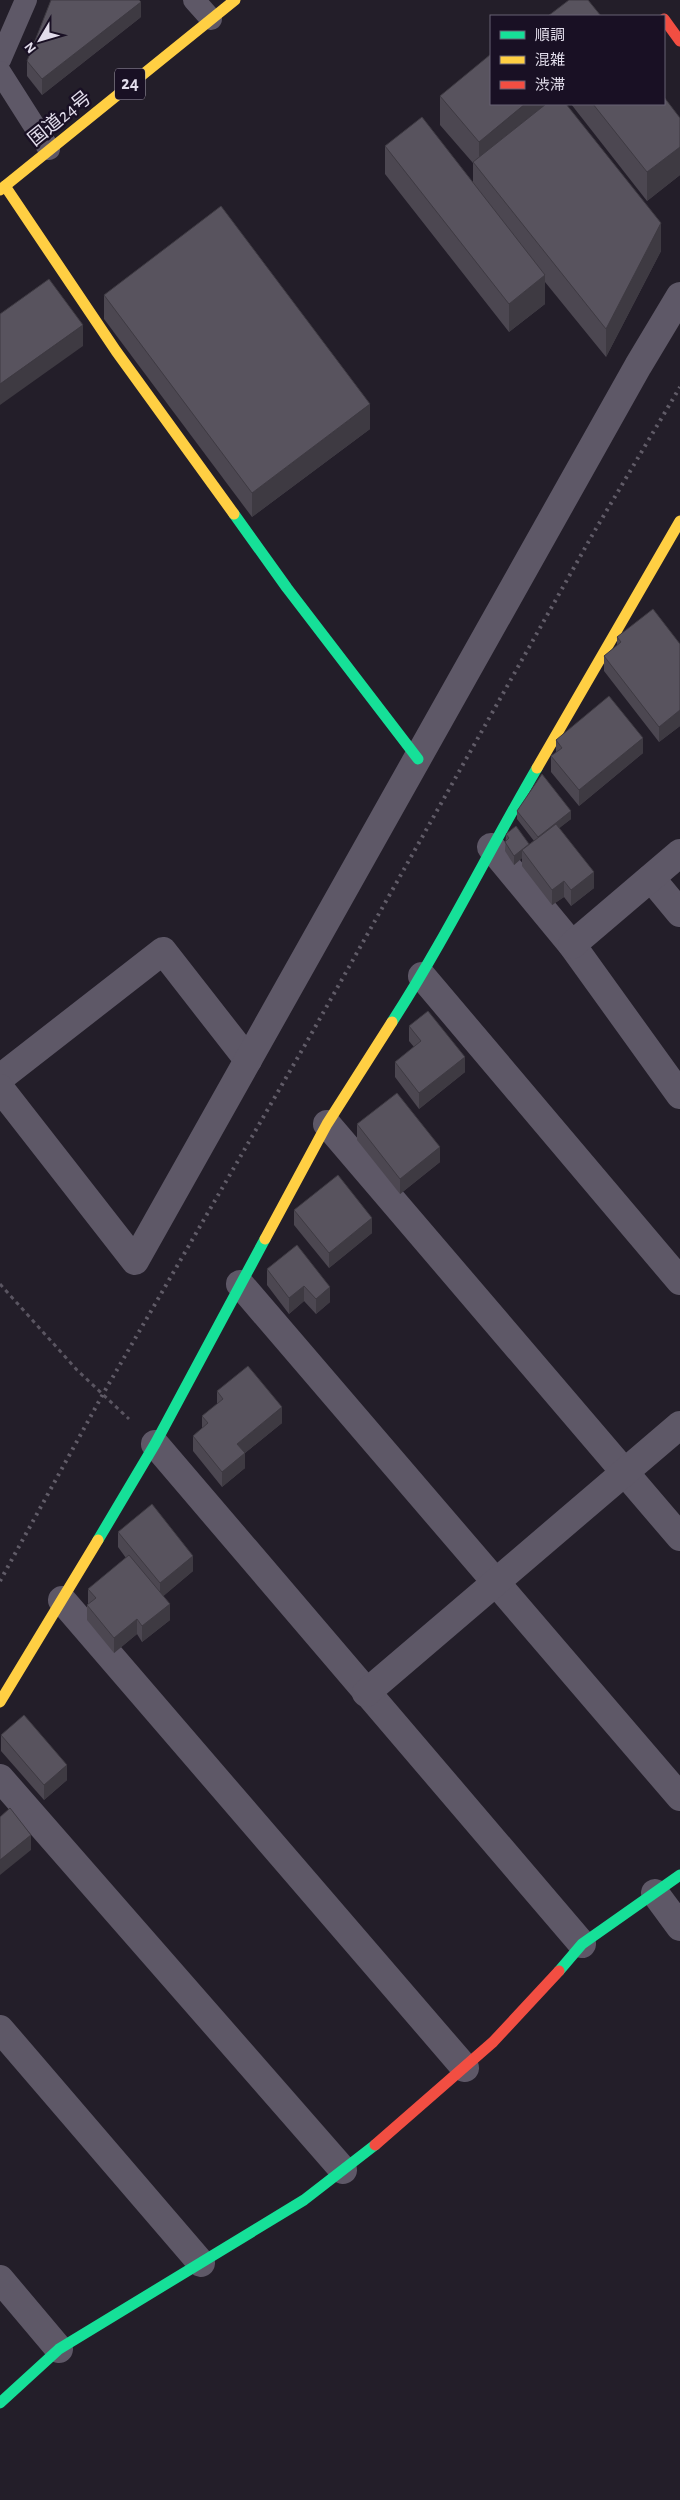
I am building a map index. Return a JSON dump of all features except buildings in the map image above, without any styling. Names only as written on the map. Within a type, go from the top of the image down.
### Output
[{"type":"main road","name":"国道24号","points":[[3,188],[235,0]]},
{"type":"main road","points":[[665,20],[680,41]]},
{"type":"main road","points":[[3,188],[122,359],[287,588],[418,759]]},
{"type":"main road","points":[[0,1702],[155,1444],[327,1124],[422,976],[491,848],[680,521]]},
{"type":"main road","points":[[0,2403],[58,2349],[304,2200],[343,2170],[465,2068],[539,1995],[582,1944],[680,1875]]},
{"type":"street","points":[[0,1088],[135,1261],[638,366],[680,296]]},
{"type":"street","points":[[491,848],[572,945],[680,1095]]},
{"type":"street","points":[[572,945],[680,853]]},
{"type":"street","points":[[651,878],[680,914]]},
{"type":"street","points":[[0,1078],[163,951],[248,1060]]},
{"type":"street","points":[[422,976],[680,1281]]},
{"type":"street","points":[[327,1124],[680,1537]]},
{"type":"street","points":[[240,1284],[497,1581],[680,1797]]},
{"type":"street","points":[[366,1693],[680,1425]]},
{"type":"street","points":[[155,1444],[582,1944]]},
{"type":"street","points":[[62,1600],[465,2068]]},
{"type":"street","points":[[0,1778],[343,2170]]},
{"type":"street","points":[[655,1893],[680,1928]]},
{"type":"street","points":[[0,2029],[201,2263]]},
{"type":"street","points":[[0,2279],[58,2349]]},
{"type":"lane","points":[[0,60],[26,0]]},
{"type":"lane","points":[[194,0],[211,19]]},
{"type":"lane","points":[[0,72],[50,150]]},
{"type":"path","points":[[0,1284],[77,1370],[155,1444]]},
{"type":"railway","points":[[0,1581],[103,1394],[305,1045],[594,532],[680,387]]},
{"type":"traffic: fast","points":[[234,514],[287,588],[418,759]]},
{"type":"traffic: fast","points":[[392,1022],[430,960],[537,768]]},
{"type":"traffic: fast","points":[[98,1540],[155,1444],[265,1239]]},
{"type":"traffic: fast","points":[[559,1971],[582,1944],[680,1875]]},
{"type":"traffic: fast","points":[[0,2403],[59,2349],[304,2200],[375,2145]]},
{"type":"traffic: slow","points":[[0,190],[235,0]]},
{"type":"traffic: slow","points":[[5,186],[116,351],[234,514]]},
{"type":"traffic: slow","points":[[537,768],[680,521]]},
{"type":"traffic: slow","points":[[265,1239],[327,1124],[392,1022]]},
{"type":"traffic: slow","points":[[0,1702],[98,1540]]},
{"type":"traffic: jam","points":[[665,20],[680,41]]},
{"type":"traffic: jam","points":[[375,2145],[493,2042],[559,1971]]}]
